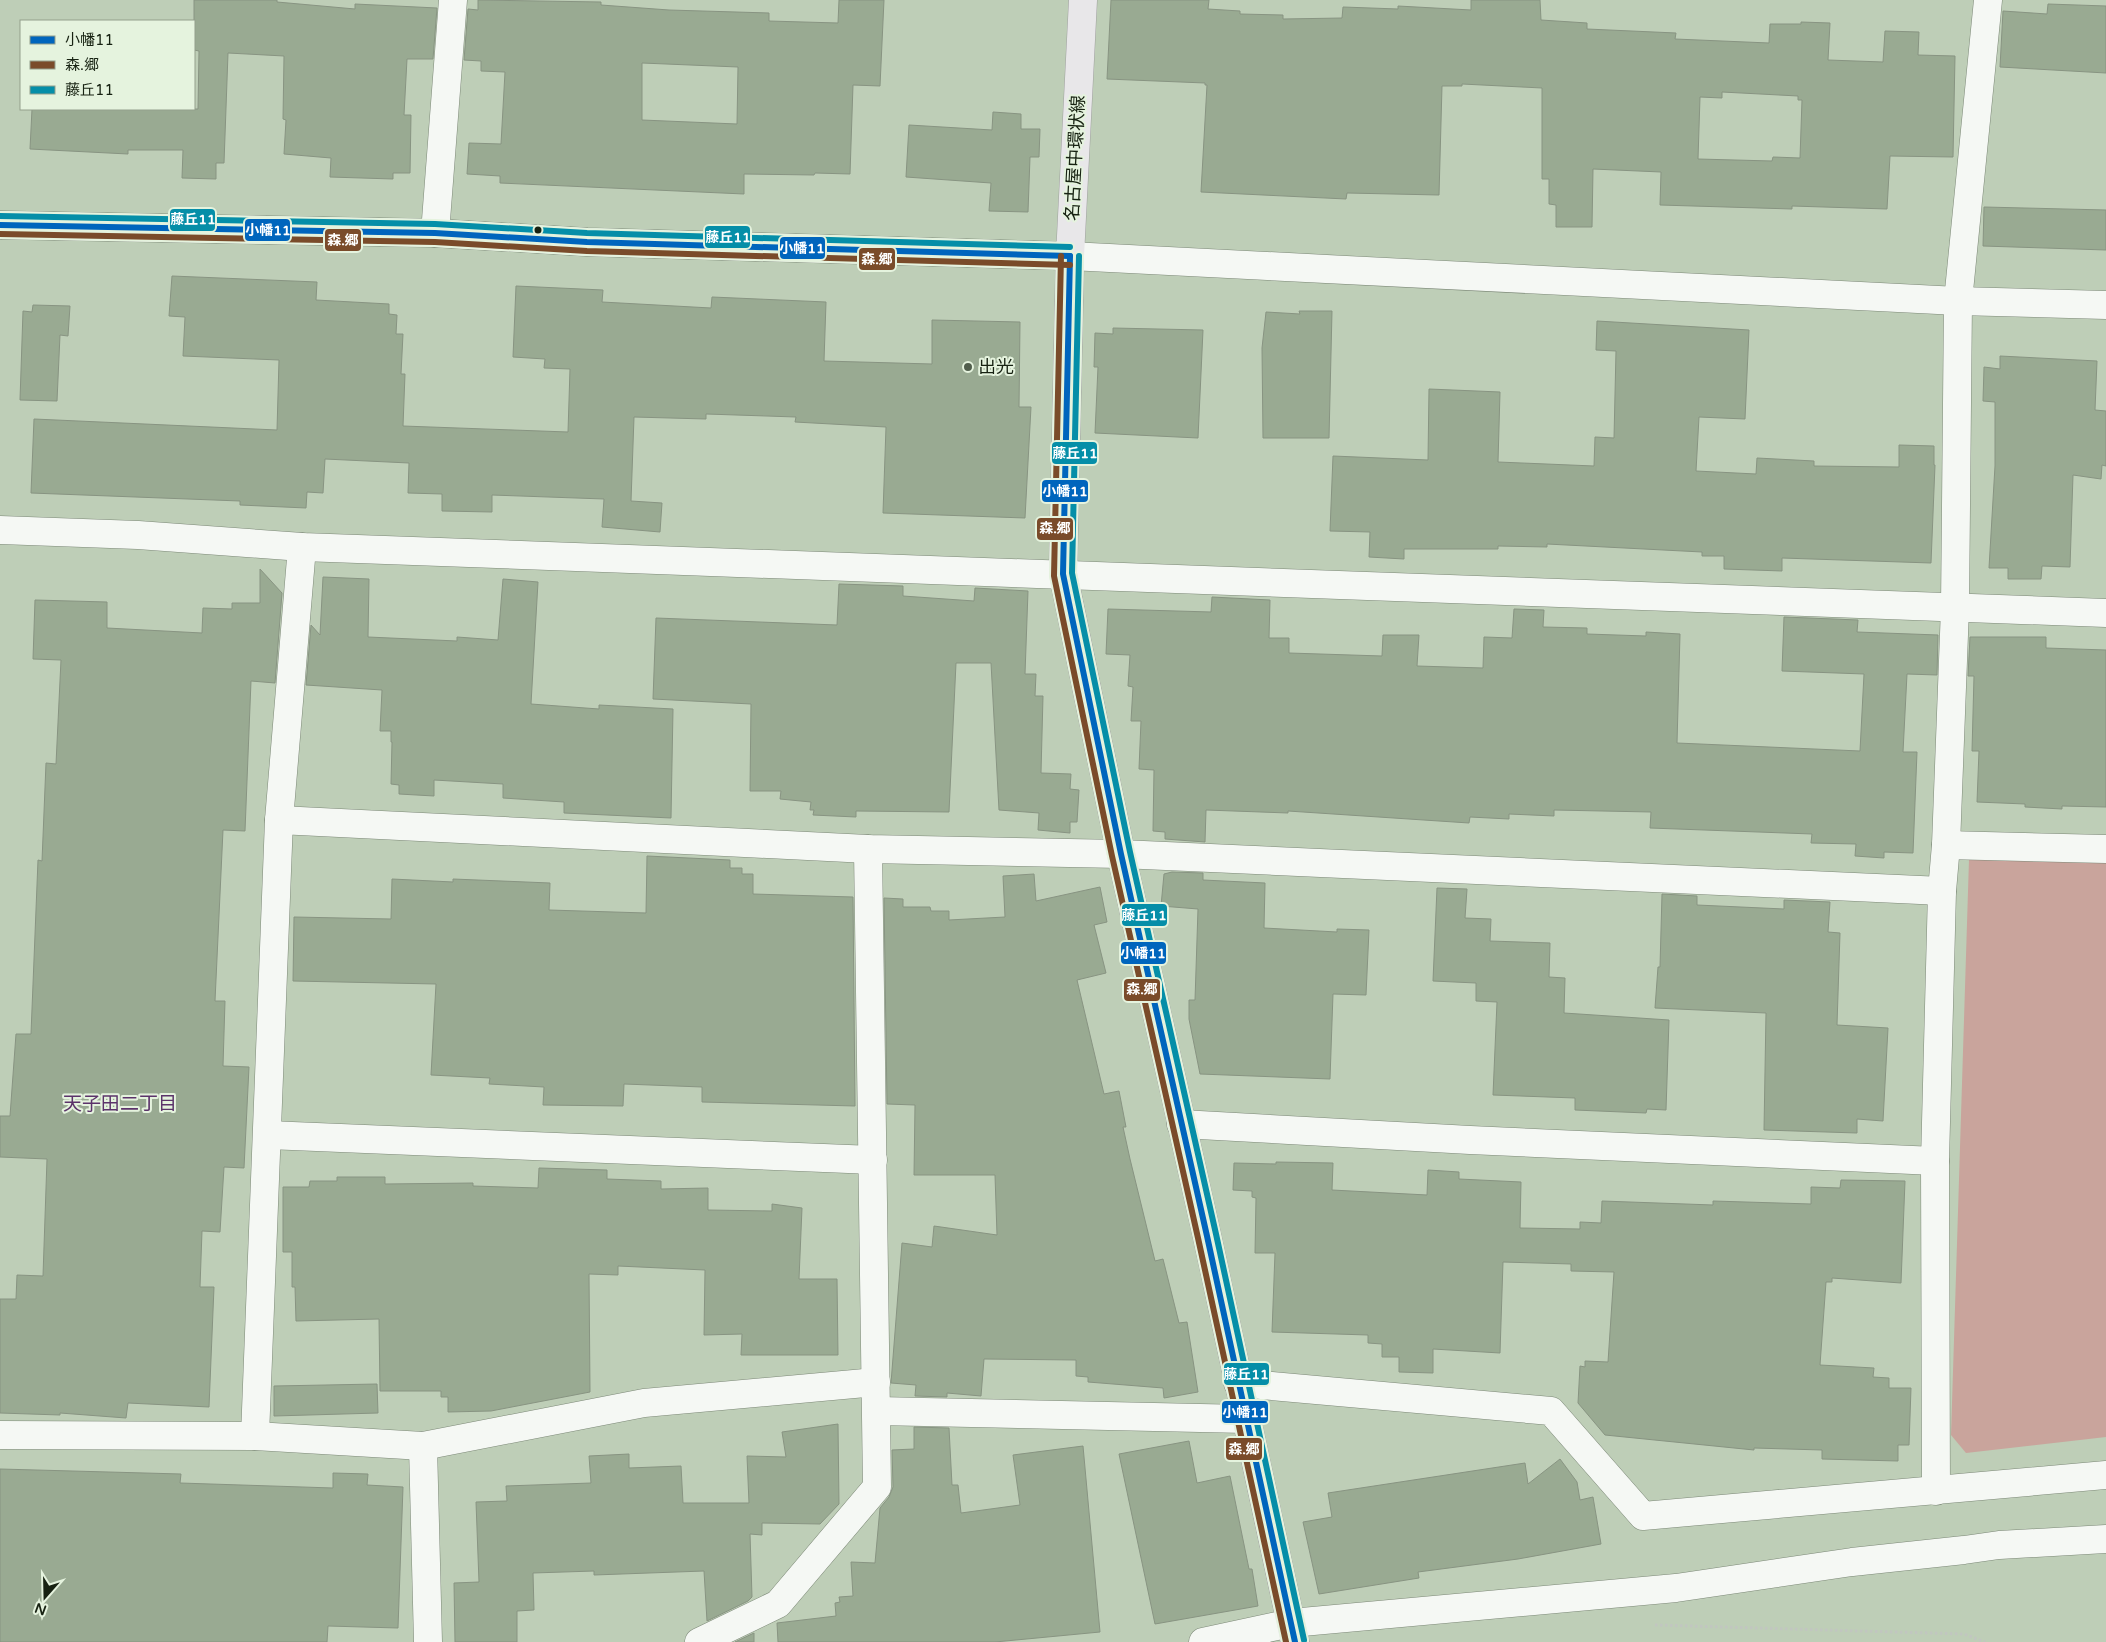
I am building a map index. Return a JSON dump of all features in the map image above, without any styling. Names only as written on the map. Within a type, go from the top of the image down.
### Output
[{"type":"main road","name":"名古屋中環状線","points":[[1083,0],[1070,256],[1063,574],[1121,854],[1293,1632]]},
{"type":"street","points":[[435,233],[453,0]]},
{"type":"street","points":[[1936,1491],[1935,1161],[1942,891],[1946,845],[1955,608],[1958,301],[1988,0]]},
{"type":"street","points":[[0,225],[435,233],[587,242],[1070,256],[1958,301],[2106,305]]},
{"type":"street","points":[[0,530],[138,535],[302,546],[2106,613]]},
{"type":"street","points":[[255,1436],[279,820],[302,546]]},
{"type":"street","points":[[279,820],[868,849],[1121,854],[1942,891]]},
{"type":"street","points":[[1946,845],[2106,849]]},
{"type":"street","points":[[698,1642],[778,1604],[877,1487],[868,849]]},
{"type":"street","points":[[1181,1124],[1470,1140],[1935,1161]]},
{"type":"street","points":[[268,1135],[873,1160]]},
{"type":"street","points":[[0,1435],[255,1436],[423,1446],[644,1403],[876,1382]]},
{"type":"street","points":[[1238,1383],[1551,1411],[1643,1516],[2106,1476]]},
{"type":"street","points":[[877,1411],[1246,1419]]},
{"type":"street","points":[[423,1446],[428,1642]]},
{"type":"street","points":[[1203,1642],[1676,1588],[1852,1562],[1999,1545],[2106,1539]]},
{"type":"path","points":[[1647,1625],[1964,1634],[1985,1642]]},
{"type":"shaded area","points":[[2106,852],[2106,1437],[1966,1453],[1951,1435],[1969,859]]},
{"type":"building","points":[[194,0],[277,0],[277,2],[355,9],[355,4],[437,8],[433,59],[407,59],[404,115],[411,115],[410,173],[393,173],[393,179],[330,177],[331,158],[284,154],[286,120],[283,119],[284,56],[228,53],[224,163],[216,163],[216,179],[182,178],[183,150],[128,150],[128,154],[30,149],[32,110],[198,109],[199,51],[195,50]]},
{"type":"building","points":[[478,0],[601,2],[601,5],[669,10],[769,13],[769,21],[838,23],[839,0],[884,0],[880,86],[853,85],[850,174],[744,174],[744,194],[500,183],[500,176],[467,174],[469,143],[501,144],[505,72],[481,71],[481,61],[464,60],[468,9],[478,10]],"holes":[[[642,63],[738,67],[737,124],[642,120]]]},
{"type":"building","points":[[1111,0],[1209,0],[1208,9],[1240,11],[1240,14],[1283,15],[1283,19],[1342,18],[1343,7],[1398,9],[1398,6],[1471,10],[1471,0],[1540,0],[1541,20],[1587,23],[1587,29],[1676,33],[1675,39],[1769,43],[1770,24],[1830,23],[1828,60],[1883,62],[1885,31],[1919,32],[1918,55],[1955,56],[1953,157],[1890,156],[1887,209],[1792,206],[1792,209],[1660,205],[1661,172],[1593,169],[1592,227],[1556,227],[1556,205],[1549,204],[1549,179],[1542,179],[1542,88],[1462,84],[1462,86],[1442,86],[1439,195],[1347,193],[1346,199],[1201,192],[1207,85],[1205,83],[1107,79]],"holes":[[[1722,92],[1798,96],[1798,100],[1802,100],[1800,158],[1773,157],[1772,161],[1698,159],[1700,97],[1722,98]]]},
{"type":"building","points":[[2048,4],[2106,6],[2106,73],[2000,67],[2003,11],[2047,14]]},
{"type":"building","points":[[993,112],[1021,114],[1021,129],[1040,129],[1039,157],[1030,157],[1028,212],[989,211],[991,183],[906,177],[909,125],[992,130]]},
{"type":"building","points":[[1984,207],[2106,210],[2106,250],[1983,246]]},
{"type":"building","points":[[172,276],[317,282],[316,300],[389,304],[389,314],[397,315],[396,334],[403,334],[401,374],[405,374],[403,426],[568,432],[570,369],[544,368],[545,359],[513,357],[516,286],[603,290],[602,302],[711,308],[712,297],[826,302],[824,361],[932,364],[932,320],[1020,322],[1019,407],[1031,407],[1025,518],[883,513],[886,427],[795,422],[796,417],[706,414],[706,419],[634,417],[631,501],[662,503],[660,532],[602,527],[604,499],[492,495],[492,512],[442,511],[442,494],[408,493],[409,463],[325,459],[323,493],[307,492],[306,508],[240,505],[240,501],[31,493],[34,419],[277,430],[279,360],[183,356],[185,317],[169,316]]},
{"type":"building","points":[[33,305],[70,306],[68,336],[60,335],[57,401],[20,400],[23,311],[32,312]]},
{"type":"building","points":[[1299,311],[1332,311],[1329,438],[1263,438],[1262,348],[1266,312],[1300,314]]},
{"type":"building","points":[[1597,321],[1749,330],[1745,419],[1699,417],[1696,471],[1756,474],[1757,458],[1814,461],[1814,466],[1899,467],[1899,445],[1934,446],[1931,563],[1782,558],[1782,571],[1724,569],[1724,556],[1702,556],[1702,552],[1547,544],[1547,547],[1498,546],[1498,549],[1404,549],[1404,559],[1369,557],[1370,532],[1330,531],[1333,456],[1428,460],[1429,389],[1500,392],[1498,462],[1594,466],[1595,437],[1614,438],[1616,351],[1596,350]]},
{"type":"building","points":[[1113,328],[1203,330],[1198,438],[1095,433],[1098,367],[1094,367],[1095,333],[1113,334]]},
{"type":"building","points":[[2000,356],[2097,361],[2095,410],[2106,411],[2106,466],[2102,465],[2101,479],[2073,475],[2070,567],[2042,566],[2041,579],[2008,579],[2008,568],[1989,568],[1995,466],[1995,402],[1983,401],[1984,367],[2000,369]]},
{"type":"building","points":[[260,569],[282,593],[275,683],[251,681],[245,831],[223,830],[215,1001],[225,1001],[223,1066],[249,1067],[244,1168],[224,1167],[220,1232],[202,1231],[200,1287],[214,1287],[209,1407],[128,1403],[126,1418],[60,1413],[60,1415],[0,1413],[0,1299],[16,1299],[17,1275],[43,1276],[47,1159],[0,1157],[0,1116],[10,1116],[16,1034],[31,1034],[38,860],[42,861],[46,763],[56,764],[61,660],[33,659],[35,600],[107,602],[107,628],[202,633],[203,608],[232,609],[232,603],[260,603]]},
{"type":"building","points":[[323,577],[369,579],[368,637],[457,641],[457,637],[498,640],[503,579],[538,582],[531,704],[599,709],[599,705],[673,709],[671,818],[564,813],[564,802],[503,798],[503,784],[434,780],[434,796],[399,794],[399,785],[391,784],[391,731],[380,731],[382,690],[306,685],[311,625],[320,635]]},
{"type":"building","points":[[839,584],[903,586],[903,596],[974,601],[975,588],[1028,591],[1025,674],[1036,674],[1035,696],[1043,696],[1041,773],[1071,774],[1070,789],[1079,790],[1077,822],[1070,822],[1070,833],[1038,830],[1039,813],[999,810],[991,663],[956,663],[949,812],[856,811],[856,817],[813,815],[814,810],[810,810],[811,802],[780,799],[781,791],[750,791],[751,704],[653,699],[656,618],[837,625]]},
{"type":"building","points":[[1212,597],[1270,600],[1269,638],[1289,638],[1289,653],[1382,656],[1383,635],[1419,635],[1417,666],[1483,668],[1484,637],[1512,638],[1514,609],[1544,610],[1543,627],[1587,628],[1587,634],[1646,636],[1646,632],[1680,634],[1677,743],[1860,751],[1864,674],[1782,671],[1784,617],[1858,620],[1857,632],[1938,635],[1937,675],[1907,674],[1903,752],[1917,752],[1913,853],[1884,852],[1884,858],[1855,856],[1856,844],[1811,843],[1812,834],[1650,828],[1651,812],[1554,810],[1554,816],[1509,814],[1509,819],[1470,817],[1469,823],[1288,811],[1288,813],[1206,810],[1205,842],[1165,839],[1165,832],[1153,831],[1154,770],[1139,769],[1141,721],[1131,721],[1133,687],[1128,686],[1130,655],[1106,654],[1108,609],[1211,612]]},
{"type":"building","points":[[1970,637],[2046,637],[2046,648],[2106,650],[2106,807],[2062,806],[2062,809],[2025,807],[2025,804],[1977,802],[1979,751],[1972,751],[1974,676],[1968,676]]},
{"type":"building","points":[[647,856],[730,860],[730,868],[742,868],[742,874],[753,874],[753,894],[853,897],[855,1106],[702,1102],[702,1087],[624,1084],[623,1106],[543,1105],[544,1087],[489,1084],[490,1078],[431,1075],[436,984],[293,981],[294,917],[391,919],[392,879],[453,882],[453,879],[550,883],[549,910],[646,913]]},
{"type":"building","points":[[1172,872],[1203,873],[1203,880],[1265,883],[1264,928],[1337,932],[1337,929],[1369,930],[1366,995],[1333,994],[1330,1079],[1200,1074],[1189,1019],[1189,1000],[1195,1000],[1198,909],[1161,906],[1164,874]]},
{"type":"building","points":[[1034,874],[1036,901],[1100,887],[1107,922],[1094,925],[1106,973],[1077,980],[1104,1094],[1119,1091],[1126,1127],[1123,1127],[1155,1261],[1163,1259],[1179,1323],[1187,1322],[1198,1392],[1164,1398],[1163,1388],[1088,1382],[1088,1377],[1076,1376],[1076,1360],[984,1359],[981,1396],[947,1393],[947,1397],[915,1396],[916,1385],[891,1383],[902,1243],[932,1247],[934,1226],[997,1235],[995,1175],[914,1175],[915,1105],[887,1104],[884,898],[903,899],[903,907],[930,907],[931,911],[949,911],[949,920],[1005,917],[1003,876]]},
{"type":"building","points":[[1437,888],[1467,889],[1465,918],[1491,919],[1490,941],[1550,943],[1549,977],[1565,978],[1564,1013],[1669,1020],[1666,1110],[1647,1109],[1646,1113],[1575,1110],[1575,1098],[1493,1095],[1497,1002],[1476,1001],[1476,983],[1433,981]]},
{"type":"building","points":[[1662,894],[1697,896],[1697,905],[1784,909],[1784,900],[1830,902],[1828,932],[1840,933],[1837,1025],[1888,1028],[1883,1121],[1857,1119],[1857,1133],[1764,1130],[1766,1013],[1655,1008],[1658,967],[1660,967]]},
{"type":"building","points":[[1276,1162],[1333,1163],[1332,1190],[1427,1195],[1428,1170],[1459,1172],[1459,1179],[1521,1182],[1520,1228],[1580,1229],[1580,1222],[1601,1223],[1602,1201],[1713,1205],[1713,1201],[1811,1204],[1811,1187],[1840,1188],[1841,1180],[1905,1181],[1901,1283],[1832,1278],[1832,1282],[1826,1282],[1820,1365],[1874,1368],[1873,1377],[1889,1378],[1889,1388],[1911,1388],[1909,1445],[1898,1445],[1898,1461],[1822,1459],[1822,1450],[1754,1448],[1754,1450],[1605,1435],[1578,1403],[1580,1366],[1585,1367],[1585,1361],[1608,1362],[1614,1272],[1571,1271],[1571,1264],[1503,1262],[1500,1353],[1433,1349],[1433,1373],[1399,1372],[1399,1357],[1382,1357],[1382,1344],[1368,1343],[1368,1335],[1272,1332],[1275,1253],[1255,1253],[1256,1198],[1252,1197],[1252,1191],[1233,1190],[1234,1163],[1276,1164]]},
{"type":"building","points":[[539,1168],[607,1170],[607,1179],[661,1181],[661,1189],[708,1188],[708,1210],[772,1211],[772,1204],[802,1208],[799,1279],[837,1279],[838,1355],[741,1355],[742,1334],[704,1335],[705,1270],[618,1266],[618,1275],[589,1274],[590,1392],[491,1411],[448,1412],[448,1397],[441,1397],[441,1391],[380,1391],[379,1319],[296,1321],[295,1287],[292,1287],[292,1252],[283,1252],[283,1187],[309,1187],[310,1181],[337,1181],[337,1177],[385,1177],[385,1184],[473,1183],[473,1186],[538,1188]]},
{"type":"building","points":[[377,1384],[378,1413],[274,1416],[274,1386]]},
{"type":"building","points":[[838,1424],[839,1504],[820,1524],[762,1523],[762,1535],[750,1534],[752,1597],[748,1601],[707,1621],[704,1571],[594,1575],[594,1571],[533,1573],[534,1610],[517,1611],[517,1642],[455,1642],[454,1583],[479,1582],[476,1502],[507,1501],[506,1486],[591,1483],[589,1456],[629,1454],[629,1468],[681,1466],[683,1503],[749,1503],[747,1456],[786,1457],[782,1432]]},
{"type":"building","points":[[914,1427],[949,1428],[952,1485],[958,1485],[961,1513],[1020,1505],[1013,1455],[1083,1446],[1100,1632],[995,1642],[778,1642],[777,1623],[836,1616],[835,1603],[840,1602],[839,1597],[853,1596],[851,1562],[875,1563],[880,1508],[889,1497],[893,1487],[892,1450],[914,1449]]},
{"type":"building","points":[[1189,1441],[1197,1483],[1230,1476],[1249,1569],[1252,1569],[1258,1606],[1155,1624],[1119,1454]]},
{"type":"building","points":[[1560,1459],[1577,1482],[1580,1500],[1593,1497],[1601,1544],[1518,1559],[1418,1572],[1419,1578],[1319,1594],[1303,1522],[1332,1517],[1328,1493],[1525,1463],[1528,1484]]},
{"type":"building","points":[[0,1469],[181,1474],[180,1483],[333,1488],[333,1473],[368,1474],[367,1485],[403,1487],[398,1628],[328,1626],[327,1642],[0,1642]]},
{"type":"building","points":[[754,1633],[754,1642],[735,1642]]},
{"type":"transit line","name":"藤丘11","points":[[0,216],[435,224],[587,233],[1070,247]]},
{"type":"transit line","name":"小幡11","points":[[0,225],[435,233],[587,242],[1070,256]]},
{"type":"transit line","name":"森.郷","points":[[0,234],[435,242],[587,251],[1070,265]]},
{"type":"transit line","name":"森.郷","points":[[1061,256],[1054,576],[1112,856],[1286,1642]]},
{"type":"transit line","name":"小幡11","points":[[1070,256],[1063,574],[1121,854],[1207,1236],[1295,1642]]},
{"type":"transit line","name":"藤丘11","points":[[1079,256],[1072,573],[1130,852],[1216,1234],[1304,1640]]},
{"type":"place","name":"出光","points":[[968,367]]},
{"type":"district","name":"天子田二丁目","points":[[120,1103]]}]
